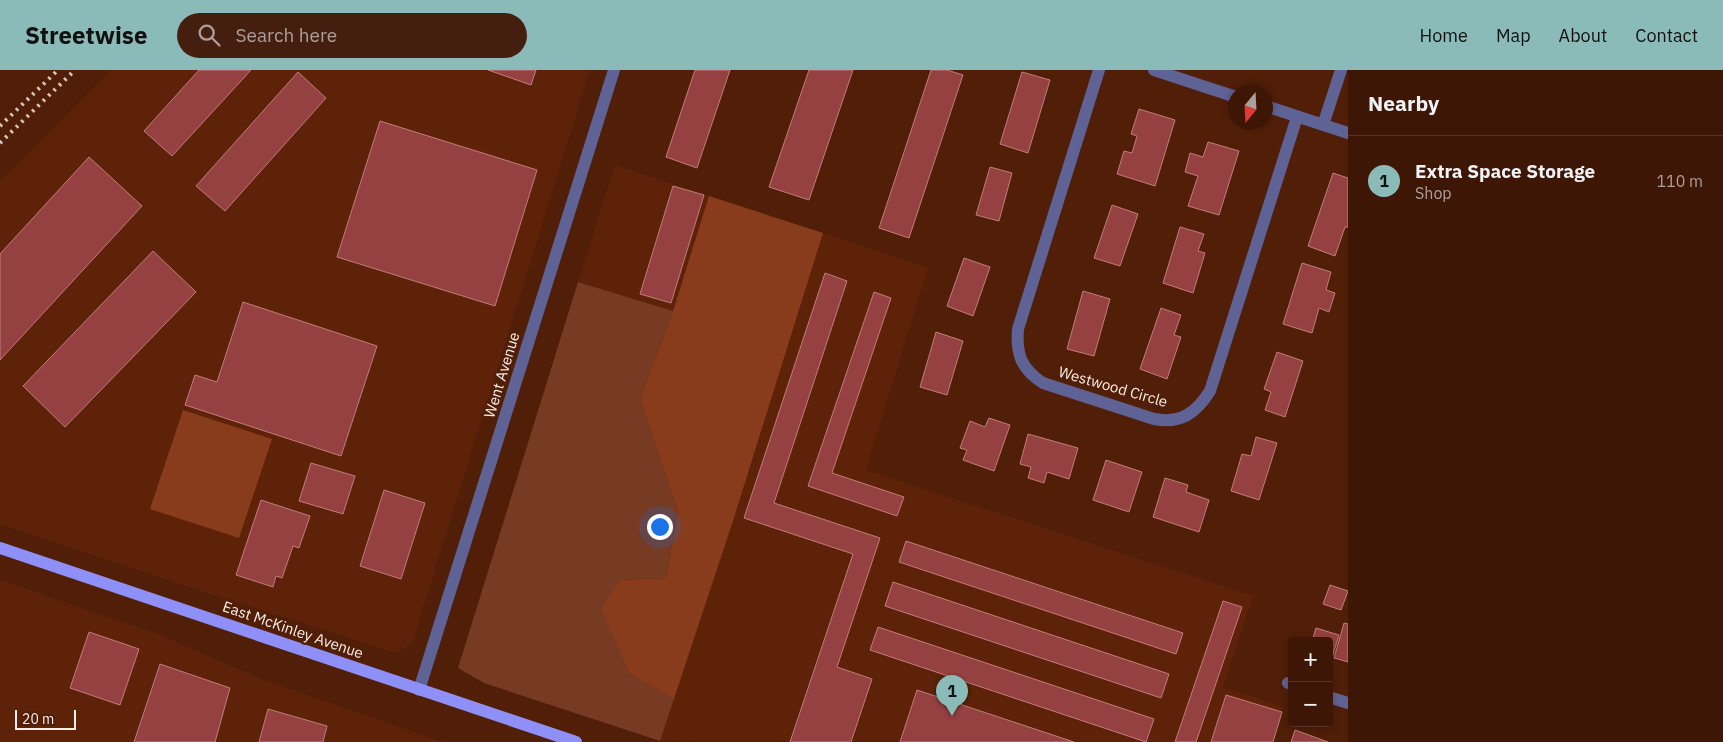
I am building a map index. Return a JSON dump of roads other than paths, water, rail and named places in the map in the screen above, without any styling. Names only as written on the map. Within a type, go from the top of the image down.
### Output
[{"type":"main road","name":"East McKinley Avenue","points":[[0,548],[576,742]]},
{"type":"street","name":"Went Avenue","points":[[419,690],[614,70]]},
{"type":"street","name":"Westwood Circle","points":[[1099,70],[1018,329],[1017,346],[1022,363],[1033,377],[1043,383],[1154,418],[1175,420],[1186,416],[1200,406],[1210,391],[1297,117]]},
{"type":"street","points":[[1154,70],[1228,94]]},
{"type":"street","points":[[1323,126],[1341,70]]},
{"type":"street","points":[[1273,108],[1348,133]]},
{"type":"street","points":[[1333,698],[1348,703]]},
{"type":"railway","points":[[0,126],[58,70]]},
{"type":"railway","points":[[0,143],[75,70]]},
{"type":"place","name":"Extra Space Storage","points":[[952,716]]}]
